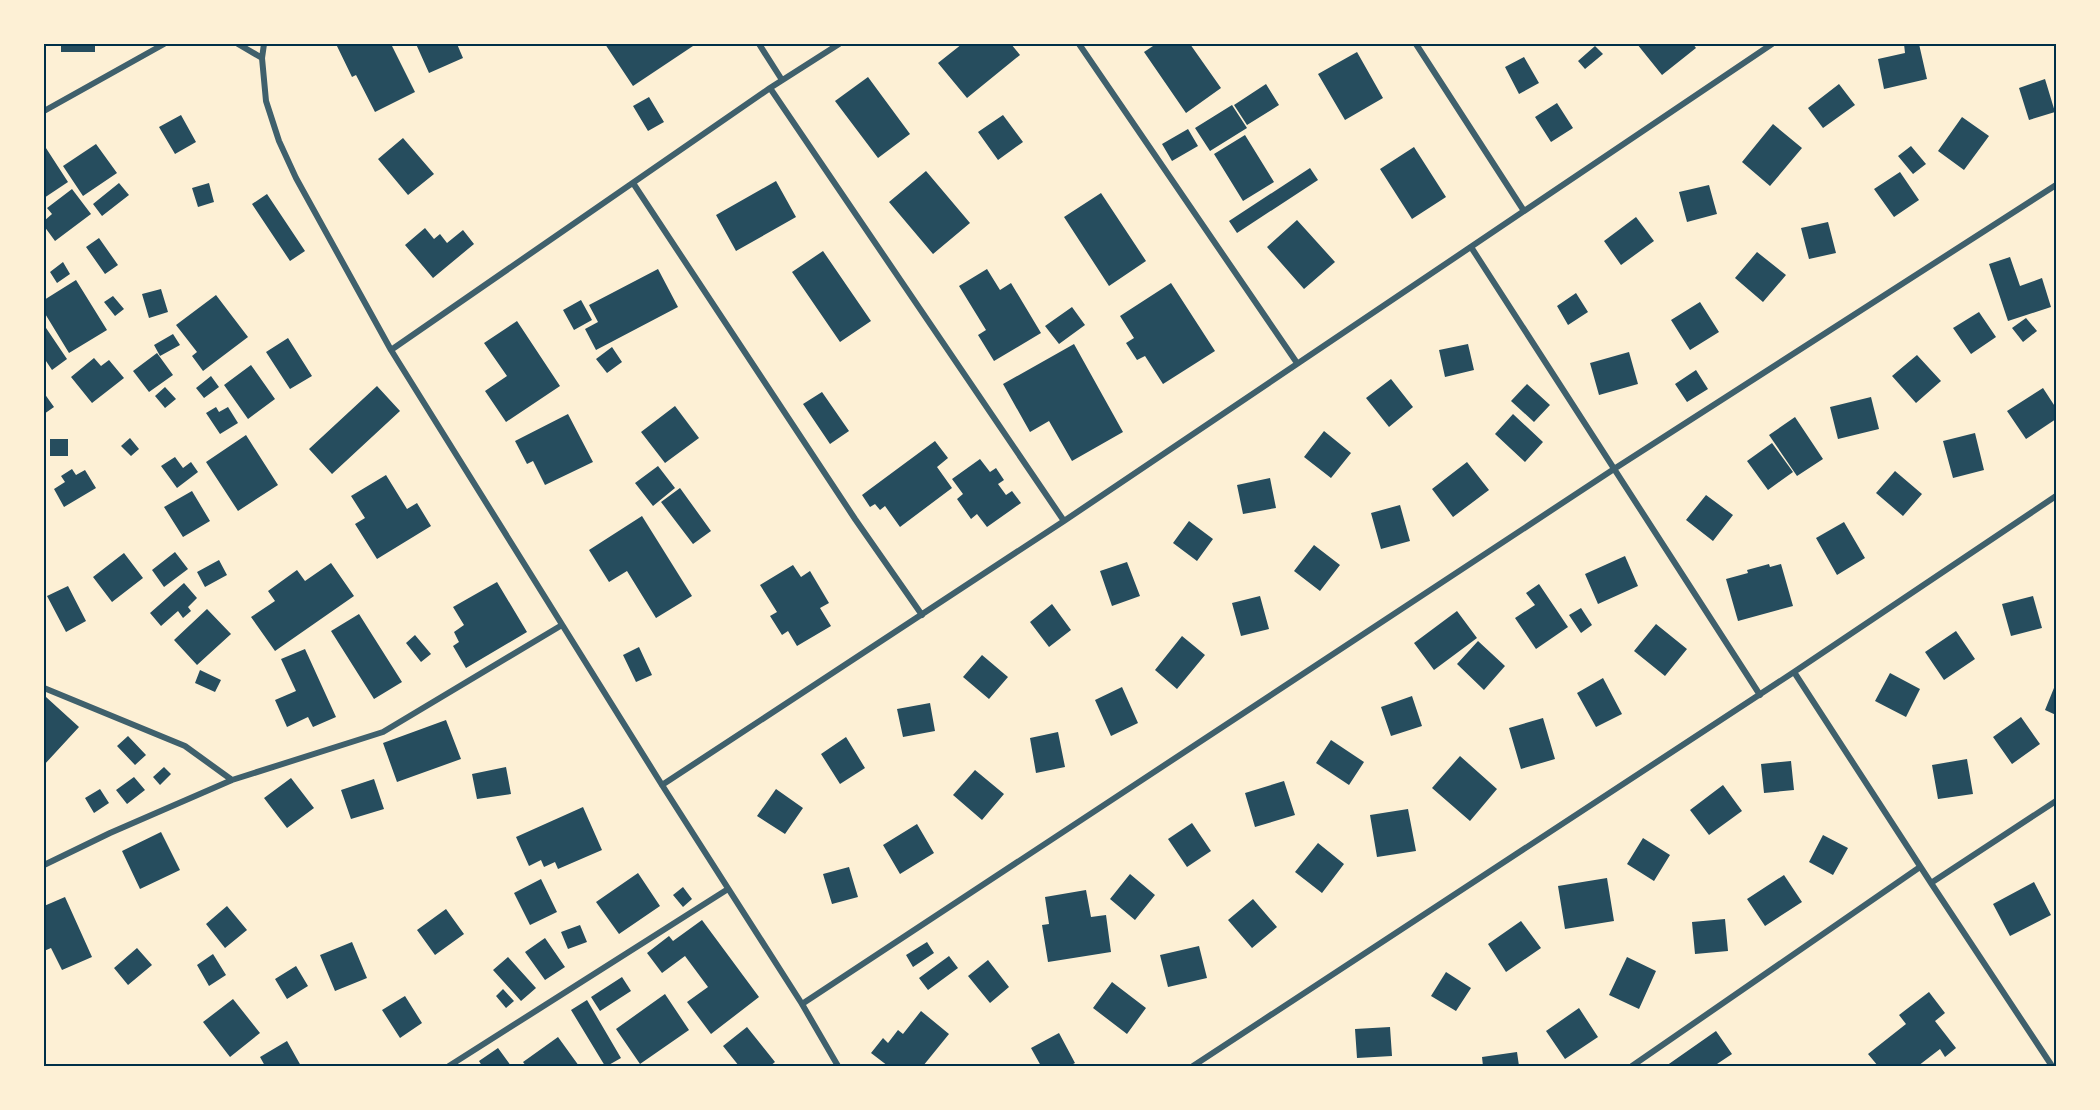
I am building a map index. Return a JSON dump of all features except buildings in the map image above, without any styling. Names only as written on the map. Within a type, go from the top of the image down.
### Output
[{"type":"street","points":[[44,111],[164,44]]},
{"type":"street","points":[[238,44],[262,58]]},
{"type":"street","points":[[264,44],[262,58],[266,101],[279,141],[291,169],[391,350],[838,1066]]},
{"type":"street","points":[[759,44],[782,80]]},
{"type":"street","points":[[391,350],[770,88],[839,44]]},
{"type":"street","points":[[1079,44],[1297,363]]},
{"type":"street","points":[[1416,44],[1524,211]]},
{"type":"street","points":[[662,786],[1064,521],[1524,211],[1763,46],[1772,44]]},
{"type":"street","points":[[770,88],[1064,521]]},
{"type":"street","points":[[633,183],[855,519],[922,615]]},
{"type":"street","points":[[802,1005],[1614,469],[2056,185]]},
{"type":"street","points":[[1471,247],[1760,695]]},
{"type":"street","points":[[1193,1066],[1760,695],[2056,496]]},
{"type":"street","points":[[44,865],[110,833],[232,780],[383,732],[562,625]]},
{"type":"street","points":[[1794,672],[2052,1066]]},
{"type":"street","points":[[44,688],[185,746],[232,780]]},
{"type":"street","points":[[1931,883],[2056,801]]},
{"type":"street","points":[[1632,1066],[1920,867]]},
{"type":"street","points":[[449,1066],[728,889]]}]
